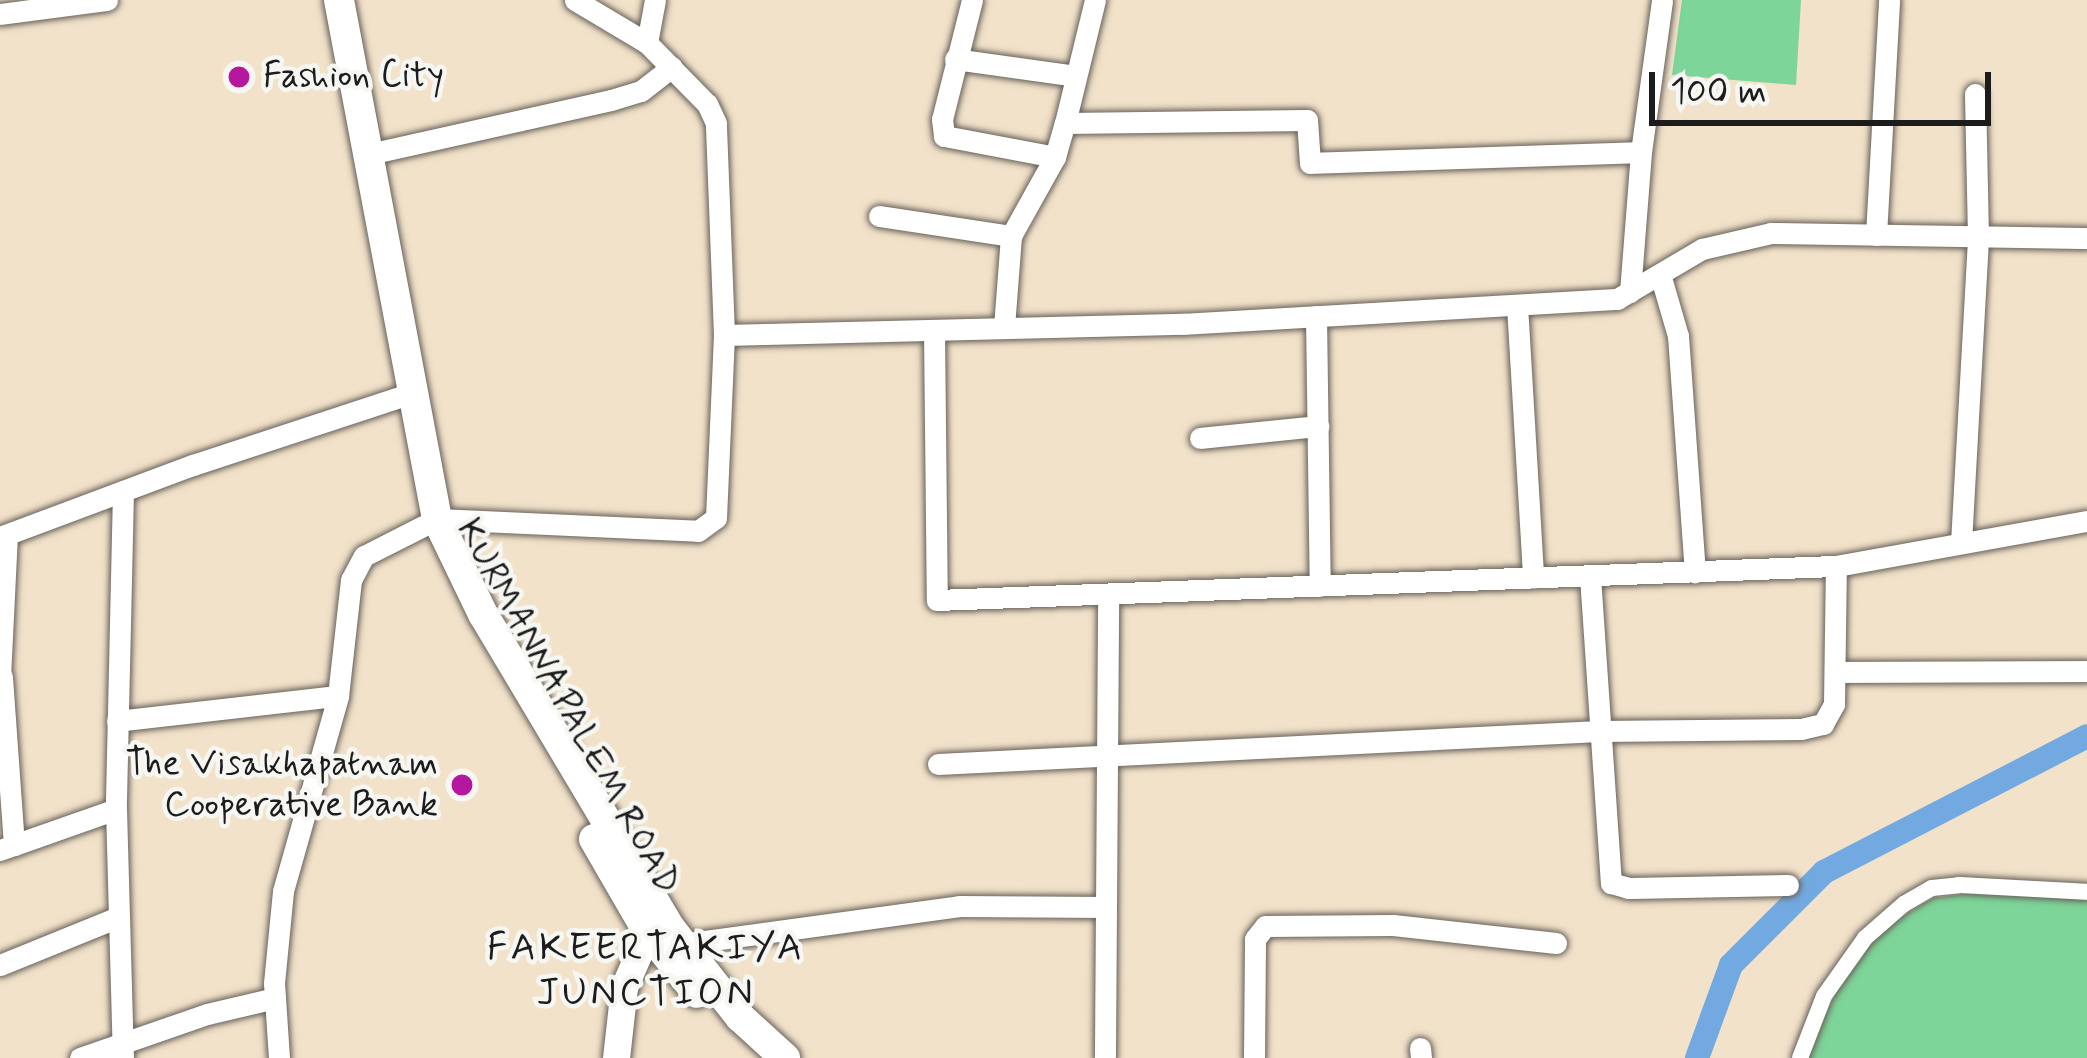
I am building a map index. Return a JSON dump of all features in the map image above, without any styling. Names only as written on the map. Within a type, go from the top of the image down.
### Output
[{"type":"main road","name":"KURMANNAPALEM ROAD","points":[[318,0],[436,563],[648,932],[759,1058]]},
{"type":"main road","points":[[339,0],[369,154],[402,394]]},
{"type":"main road","points":[[430,523],[683,944],[740,1017],[784,1058]]},
{"type":"street","points":[[0,14],[107,0]]},
{"type":"street","points":[[279,1058],[275,998],[284,891],[338,696],[356,566],[430,523],[709,528],[716,518],[724,335],[720,145],[707,104],[672,67],[647,43],[575,0]]},
{"type":"street","points":[[647,43],[656,0]]},
{"type":"street","points":[[972,0],[942,119],[944,136],[1055,157]]},
{"type":"street","points":[[1004,327],[1011,236],[1055,157],[1095,0]]},
{"type":"street","points":[[1630,292],[1641,152],[1662,0]]},
{"type":"street","points":[[1876,235],[1888,0]]},
{"type":"street","points":[[956,59],[1076,76]]},
{"type":"street","points":[[369,154],[611,100],[641,91],[672,67]]},
{"type":"street","points":[[1961,543],[1978,237],[1975,94]]},
{"type":"street","points":[[1065,123],[1307,120],[1310,164],[1641,152]]},
{"type":"street","points":[[879,216],[1011,236]]},
{"type":"street","points":[[724,335],[1316,316],[1617,299],[1702,249],[1771,232],[2087,238]]},
{"type":"street","points":[[1660,274],[1678,336],[1695,572]]},
{"type":"street","points":[[1517,304],[1533,578]]},
{"type":"street","points":[[1316,316],[1320,586]]},
{"type":"street","points":[[934,330],[937,600],[1836,566],[2087,521]]},
{"type":"street","points":[[116,809],[7,848],[1,677],[3,536],[402,394]]},
{"type":"street","points":[[1200,438],[1318,425]]},
{"type":"street","points":[[122,1051],[116,809],[123,491]]},
{"type":"street","points":[[938,764],[1111,751],[1599,731],[1802,729],[1823,724],[1834,704],[1836,566]]},
{"type":"street","points":[[1590,576],[1611,883],[1628,889],[1788,886]]},
{"type":"street","points":[[1105,1058],[1111,751],[1108,594]]},
{"type":"street","points":[[1838,671],[2087,671]]},
{"type":"street","points":[[118,721],[338,696]]},
{"type":"street","points":[[1800,1058],[1824,997],[1865,938],[1904,904],[1932,888],[1960,885],[2087,892]]},
{"type":"street","points":[[683,944],[959,906],[1106,907]]},
{"type":"street","points":[[0,965],[118,917]]},
{"type":"street","points":[[1254,1058],[1255,939],[1265,926],[1393,925],[1556,943]]},
{"type":"street","points":[[616,1058],[624,987],[648,932]]},
{"type":"street","points":[[80,1058],[122,1051],[275,998]]},
{"type":"green space","points":[[1682,0],[1801,0],[1796,85],[1672,75]]},
{"type":"green space","points":[[1994,891],[2087,900],[2087,1058],[1804,1058],[1848,969],[1883,928],[1933,898]]},
{"type":"waterway","points":[[1697,1058],[1731,965],[1824,872],[2087,736]]},
{"type":"place","name":"Fashion City","points":[[239,77]]},
{"type":"place","name":"The Visakhapatnam Cooperative Bank","points":[[462,785]]},
{"type":"district","name":"FAKEERTAKIYA JUNCTION","points":[[646,972]]}]
